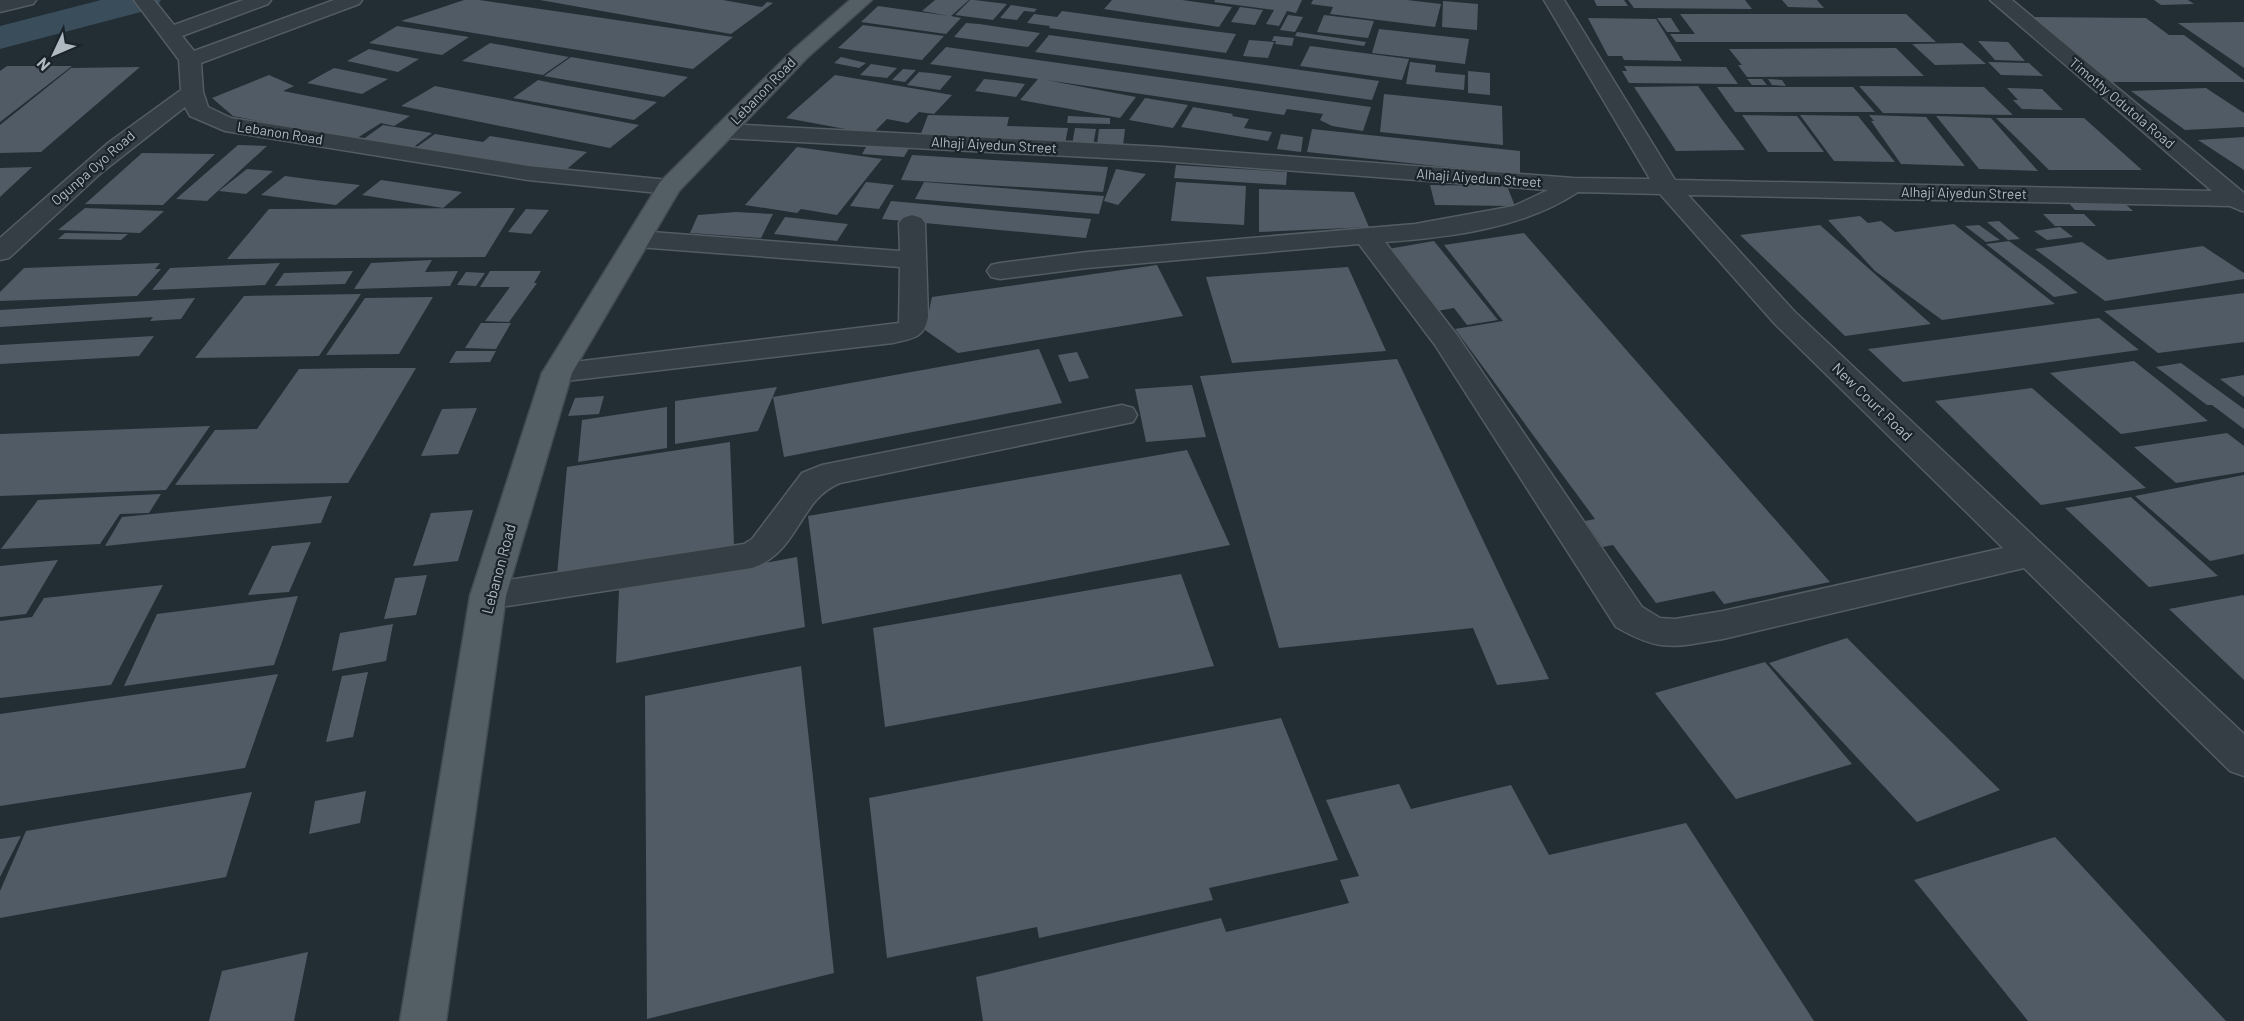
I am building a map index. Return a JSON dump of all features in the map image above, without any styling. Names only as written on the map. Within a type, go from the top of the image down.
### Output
[{"type":"main road","name":"Lebanon Road","points":[[423,1021],[488,596],[557,373],[669,187],[800,54],[862,0]]},
{"type":"street","points":[[0,6],[26,0]]},
{"type":"street","points":[[144,0],[190,60],[192,92]]},
{"type":"street","points":[[167,29],[261,0]]},
{"type":"street","points":[[190,60],[352,0]]},
{"type":"street","name":"New Court Road","points":[[1554,0],[1667,187],[1784,317],[2244,759]]},
{"type":"street","name":"Timothy Odutola Road","points":[[2000,0],[2239,202]]},
{"type":"street","name":"Lebanon Road","points":[[192,92],[198,111],[210,119],[225,124],[528,173],[669,187]]},
{"type":"street","name":"Ogunpa Oyo Road","points":[[0,252],[72,184],[147,122],[192,92]]},
{"type":"street","name":"Alhaji Aiyedun Street","points":[[724,131],[1163,154],[1573,185],[2239,202]]},
{"type":"street","points":[[1000,271],[1098,259],[1367,237],[1488,220],[1522,212],[1551,199],[1573,185]]},
{"type":"street","points":[[557,373],[893,334],[912,328],[914,318],[912,223]]},
{"type":"street","points":[[1367,237],[1447,341],[1629,618],[1654,631],[1675,633],[1723,625],[2031,554]]},
{"type":"street","points":[[638,239],[913,260]]},
{"type":"street","points":[[488,596],[752,555],[764,548],[813,481],[833,473],[1122,415]]},
{"type":"building","points":[[464,0],[479,0],[733,37],[693,69],[401,21]]},
{"type":"building","points":[[540,0],[723,0],[762,7],[767,2],[773,3],[731,34]]},
{"type":"building","points":[[935,0],[969,0],[951,16],[961,18],[946,34],[861,22],[878,6],[949,16],[922,11]]},
{"type":"building","points":[[970,0],[1007,4],[993,20],[955,15]]},
{"type":"building","points":[[1112,0],[1182,0],[1232,7],[1219,27],[1104,9]]},
{"type":"building","points":[[1215,0],[1302,0],[1296,13],[1287,11],[1279,26],[1266,24],[1274,10],[1214,2]]},
{"type":"building","points":[[1313,0],[1407,0],[1441,4],[1435,27],[1330,14],[1333,7],[1311,4]]},
{"type":"building","points":[[1594,0],[1624,0],[1628,6],[1597,6]]},
{"type":"building","points":[[1628,0],[1745,0],[1752,9],[1634,8]]},
{"type":"building","points":[[1782,0],[1817,0],[1824,8],[1788,7]]},
{"type":"building","points":[[2154,0],[2188,0],[2194,4],[2161,5]]},
{"type":"building","points":[[1443,1],[1478,4],[1477,30],[1442,27]]},
{"type":"building","points":[[1011,5],[1037,9],[1034,12],[1024,11],[1017,20],[1000,18]]},
{"type":"building","points":[[1240,7],[1263,10],[1255,25],[1231,22]]},
{"type":"building","points":[[1062,11],[1236,34],[1226,53],[1027,23],[1034,14],[1057,17]]},
{"type":"building","points":[[1680,14],[1906,14],[1936,42],[1676,42],[1670,34],[1695,34]]},
{"type":"building","points":[[1288,15],[1303,17],[1295,32],[1280,30]]},
{"type":"building","points":[[1324,15],[1374,21],[1368,38],[1317,32]]},
{"type":"building","points":[[2030,17],[2146,18],[2169,35],[2184,35],[2244,82],[2107,82]]},
{"type":"building","points":[[1588,18],[1656,19],[1682,61],[1624,60],[1622,56],[1608,56]]},
{"type":"building","points":[[1657,18],[1671,18],[1680,32],[1667,32]]},
{"type":"building","points":[[2244,22],[2244,68],[2178,23]]},
{"type":"building","points":[[966,23],[1040,33],[1028,47],[954,37]]},
{"type":"building","points":[[863,25],[944,36],[922,60],[838,48]]},
{"type":"building","points":[[397,26],[469,37],[442,55],[369,43]]},
{"type":"building","points":[[1379,29],[1469,39],[1465,64],[1372,53]]},
{"type":"building","points":[[1297,32],[1366,42],[1364,46],[1295,36]]},
{"type":"building","points":[[1049,35],[1379,81],[1372,100],[1035,52]]},
{"type":"building","points":[[1274,36],[1294,38],[1292,46],[1275,44],[1276,41],[1272,41]]},
{"type":"building","points":[[1249,40],[1274,42],[1268,58],[1243,56]]},
{"type":"building","points":[[1978,41],[2008,42],[2025,61],[1995,60]]},
{"type":"building","points":[[490,43],[569,57],[543,75],[462,61]]},
{"type":"building","points":[[1962,43],[1986,64],[1935,65],[1912,44]]},
{"type":"building","points":[[1310,46],[1409,59],[1402,80],[1300,66]]},
{"type":"building","points":[[946,47],[1371,107],[1363,131],[1332,126],[1320,120],[1323,114],[1287,109],[1284,115],[1046,80],[1136,97],[1120,118],[1020,100],[1038,79],[930,64]]},
{"type":"building","points":[[1896,48],[1924,76],[1747,77],[1738,65],[1742,65],[1729,49]]},
{"type":"building","points":[[369,49],[419,59],[398,72],[347,61]]},
{"type":"building","points":[[571,57],[688,77],[664,97],[544,76]]},
{"type":"building","points":[[841,57],[866,63],[859,68],[834,63]]},
{"type":"building","points":[[1410,62],[1436,65],[1435,72],[1465,75],[1464,90],[1406,84]]},
{"type":"building","points":[[1988,62],[2029,63],[2043,76],[2001,75]]},
{"type":"building","points":[[871,64],[897,68],[887,78],[860,75]]},
{"type":"building","points":[[7,66],[72,66],[0,122],[0,71]]},
{"type":"building","points":[[1624,66],[1726,67],[1738,84],[1629,83],[1622,71],[1627,71]]},
{"type":"building","points":[[140,67],[41,152],[0,153],[0,125],[71,68]]},
{"type":"building","points":[[334,68],[388,79],[362,94],[307,83]]},
{"type":"building","points":[[903,69],[916,70],[905,82],[892,80]]},
{"type":"building","points":[[1468,71],[1490,73],[1490,95],[1468,93]]},
{"type":"building","points":[[919,72],[952,76],[940,90],[907,85]]},
{"type":"building","points":[[269,75],[294,86],[283,91],[410,116],[394,126],[381,123],[354,140],[233,116],[212,98]]},
{"type":"building","points":[[835,75],[952,95],[934,114],[919,112],[908,123],[887,119],[872,134],[786,118]]},
{"type":"building","points":[[984,79],[1025,84],[1016,97],[975,91]]},
{"type":"building","points":[[1747,79],[1762,79],[1767,85],[1752,85]]},
{"type":"building","points":[[1768,79],[1782,80],[1786,86],[1772,85]]},
{"type":"building","points":[[538,80],[657,102],[634,120],[513,98]]},
{"type":"building","points":[[435,86],[639,125],[610,148],[401,106]]},
{"type":"building","points":[[1698,86],[1745,150],[1676,151],[1634,87]]},
{"type":"building","points":[[1859,86],[1984,87],[2013,115],[1883,113]]},
{"type":"building","points":[[1717,87],[1853,87],[1875,112],[1735,112]]},
{"type":"building","points":[[2007,88],[2042,89],[2063,110],[2022,109],[2013,100],[2018,100]]},
{"type":"building","points":[[2206,88],[2244,113],[2244,127],[2185,130],[2131,91]]},
{"type":"building","points":[[1384,94],[1502,106],[1503,145],[1380,132]]},
{"type":"building","points":[[1145,98],[1188,105],[1173,128],[1129,120]]},
{"type":"building","points":[[1193,107],[1249,119],[1244,128],[1272,132],[1268,141],[1181,127]]},
{"type":"building","points":[[928,115],[1009,117],[1007,126],[1068,128],[1065,144],[919,139]]},
{"type":"building","points":[[1742,115],[1797,116],[1824,152],[1768,152]]},
{"type":"building","points":[[1800,115],[1858,116],[1895,162],[1834,161]]},
{"type":"building","points":[[1869,115],[1926,117],[1965,166],[1901,164]]},
{"type":"building","points":[[1068,116],[1110,118],[1110,124],[1067,123]]},
{"type":"building","points":[[1936,116],[1991,118],[2038,171],[1979,169]]},
{"type":"building","points":[[1996,118],[2084,118],[2142,170],[2049,170]]},
{"type":"building","points":[[383,125],[432,133],[411,149],[362,140]]},
{"type":"building","points":[[1075,128],[1096,129],[1093,146],[1072,145]]},
{"type":"building","points":[[1099,129],[1125,129],[1123,146],[1097,145]]},
{"type":"building","points":[[1312,129],[1520,151],[1520,175],[1307,152]]},
{"type":"building","points":[[435,134],[483,142],[490,136],[587,152],[561,174],[414,149]]},
{"type":"building","points":[[1281,134],[1303,137],[1301,152],[1277,149]]},
{"type":"building","points":[[2244,137],[2244,170],[2198,140]]},
{"type":"building","points":[[869,142],[911,145],[904,157],[862,154]]},
{"type":"building","points":[[238,145],[267,146],[207,201],[176,199]]},
{"type":"building","points":[[797,147],[882,159],[837,215],[801,209],[797,213],[745,205]]},
{"type":"building","points":[[142,153],[215,154],[163,205],[85,204]]},
{"type":"building","points":[[912,155],[1108,167],[1103,192],[901,180]]},
{"type":"building","points":[[1176,165],[1287,172],[1286,185],[1174,178]]},
{"type":"building","points":[[32,167],[0,197],[0,168]]},
{"type":"building","points":[[247,169],[273,171],[246,194],[219,191]]},
{"type":"building","points":[[1116,169],[1146,174],[1118,205],[1104,201]]},
{"type":"building","points":[[285,176],[360,185],[336,205],[261,195]]},
{"type":"building","points":[[381,180],[462,192],[443,208],[362,195]]},
{"type":"building","points":[[866,182],[894,185],[879,209],[850,206]]},
{"type":"building","points":[[924,182],[1104,196],[1099,214],[915,199]]},
{"type":"building","points":[[1176,182],[1246,186],[1244,225],[1171,221]]},
{"type":"building","points":[[1430,185],[1507,186],[1515,206],[1435,205]]},
{"type":"building","points":[[1259,189],[1354,192],[1369,227],[1259,232]]},
{"type":"building","points":[[2066,200],[2123,202],[2133,211],[2075,210]]},
{"type":"building","points":[[891,201],[1091,219],[1086,238],[882,219]]},
{"type":"building","points":[[85,208],[164,211],[140,233],[58,230]]},
{"type":"building","points":[[515,208],[485,257],[227,259],[269,209]]},
{"type":"building","points":[[526,209],[549,210],[531,234],[508,232]]},
{"type":"building","points":[[736,212],[773,214],[761,238],[690,233],[698,215]]},
{"type":"building","points":[[2043,214],[2084,214],[2096,226],[2055,226]]},
{"type":"building","points":[[1860,216],[1868,223],[1881,221],[1895,232],[1954,224],[2055,304],[1942,320],[1875,271],[1828,220]]},
{"type":"building","points":[[785,217],[848,224],[837,241],[774,234]]},
{"type":"building","points":[[1999,221],[2020,239],[2008,240],[1987,222]]},
{"type":"building","points":[[1820,225],[1931,324],[1845,336],[1740,235]]},
{"type":"building","points":[[1979,225],[2000,240],[1986,242],[1965,226]]},
{"type":"building","points":[[2060,227],[2073,237],[2047,240],[2034,231]]},
{"type":"building","points":[[65,233],[128,234],[121,240],[58,239]]},
{"type":"building","points":[[1524,233],[1830,582],[1724,604],[1714,591],[1656,603],[1613,545],[1603,547],[1585,521],[1595,519],[1455,329],[1503,321],[1444,245]]},
{"type":"building","points":[[1434,241],[1498,320],[1467,325],[1454,308],[1437,311],[1388,249]]},
{"type":"building","points":[[2009,241],[2078,293],[2054,297],[1986,244]]},
{"type":"building","points":[[2082,242],[2108,260],[2203,246],[2244,273],[2244,279],[2105,301],[2035,249]]},
{"type":"building","points":[[432,260],[425,272],[458,271],[450,286],[354,289],[371,263]]},
{"type":"building","points":[[160,263],[155,269],[161,269],[137,296],[0,301],[0,292],[24,268]]},
{"type":"building","points":[[280,263],[265,285],[152,290],[170,268]]},
{"type":"building","points":[[1157,265],[1183,316],[958,353],[925,330],[932,297]]},
{"type":"building","points":[[1348,267],[1386,351],[1232,363],[1206,277]]},
{"type":"building","points":[[353,271],[345,284],[275,286],[284,273]]},
{"type":"building","points":[[490,271],[541,271],[534,283],[537,283],[509,322],[485,321],[510,287],[480,287]]},
{"type":"building","points":[[466,272],[485,273],[476,286],[457,285]]},
{"type":"building","points":[[2244,293],[2244,342],[2158,353],[2104,311]]},
{"type":"building","points":[[361,294],[319,356],[195,358],[244,296]]},
{"type":"building","points":[[433,297],[399,354],[326,355],[365,298]]},
{"type":"building","points":[[195,298],[181,319],[150,321],[153,317],[0,327],[0,310]]},
{"type":"building","points":[[2099,318],[2139,350],[1903,382],[1868,349]]},
{"type":"building","points":[[481,323],[511,323],[496,349],[465,348]]},
{"type":"building","points":[[154,336],[139,356],[0,364],[0,345]]},
{"type":"building","points":[[1039,349],[1062,403],[784,457],[773,397]]},
{"type":"building","points":[[456,351],[496,351],[490,362],[449,363]]},
{"type":"building","points":[[1077,352],[1089,378],[1069,382],[1058,355]]},
{"type":"building","points":[[1397,359],[1549,679],[1497,685],[1473,628],[1279,648],[1200,376]]},
{"type":"building","points":[[2134,361],[2208,421],[2121,434],[2050,373]]},
{"type":"building","points":[[2181,363],[2244,409],[2244,429],[2156,367]]},
{"type":"building","points":[[416,368],[348,483],[175,485],[215,430],[257,429],[299,369]]},
{"type":"building","points":[[2244,375],[2244,397],[2220,379]]},
{"type":"building","points":[[1192,385],[1206,437],[1146,442],[1135,389]]},
{"type":"building","points":[[777,387],[758,431],[675,444],[675,401]]},
{"type":"building","points":[[2032,388],[2146,488],[2041,505],[1935,401]]},
{"type":"building","points":[[604,396],[599,414],[568,416],[575,398]]},
{"type":"building","points":[[667,407],[667,448],[578,462],[582,420]]},
{"type":"building","points":[[477,408],[458,454],[421,456],[442,409]]},
{"type":"building","points":[[210,426],[166,490],[0,496],[0,434]]},
{"type":"building","points":[[2227,433],[2244,446],[2244,472],[2176,483],[2134,447]]},
{"type":"building","points":[[730,442],[734,545],[557,575],[567,467]]},
{"type":"building","points":[[1187,450],[1230,545],[822,624],[808,516]]},
{"type":"building","points":[[2244,475],[2244,554],[2210,561],[2135,496]]},
{"type":"building","points":[[161,494],[149,513],[120,514],[100,544],[1,549],[38,500]]},
{"type":"building","points":[[332,496],[321,523],[105,546],[122,517]]},
{"type":"building","points":[[2131,497],[2218,576],[2149,587],[2065,508]]},
{"type":"building","points":[[473,510],[458,561],[413,566],[431,513]]},
{"type":"building","points":[[311,542],[289,592],[248,595],[272,546]]},
{"type":"building","points":[[797,557],[805,627],[616,663],[619,590]]},
{"type":"building","points":[[58,560],[26,614],[0,617],[0,566]]},
{"type":"building","points":[[1181,574],[1214,666],[885,727],[873,628]]},
{"type":"building","points":[[427,575],[416,615],[384,619],[395,578]]},
{"type":"building","points":[[163,585],[111,685],[0,698],[0,621],[32,617],[44,598]]},
{"type":"building","points":[[298,596],[274,665],[124,686],[157,614]]},
{"type":"building","points":[[2244,596],[2244,680],[2169,609]]},
{"type":"building","points":[[393,624],[386,661],[332,671],[340,633]]},
{"type":"building","points":[[1847,638],[2000,790],[1917,822],[1769,663]]},
{"type":"building","points":[[1765,662],[1852,764],[1736,799],[1655,693]]},
{"type":"building","points":[[801,666],[834,973],[647,1019],[645,696]]},
{"type":"building","points":[[368,672],[353,737],[326,742],[342,676]]},
{"type":"building","points":[[278,674],[245,768],[0,806],[0,714]]},
{"type":"building","points":[[1281,718],[1338,860],[1209,888],[1213,900],[1039,938],[1037,927],[887,958],[869,798]]},
{"type":"building","points":[[1399,784],[1411,809],[1511,785],[1549,855],[1686,823],[1814,1021],[983,1021],[976,977],[1221,918],[1226,932],[1349,903],[1340,880],[1359,876],[1326,800]]},
{"type":"building","points":[[366,791],[360,823],[309,834],[315,801]]},
{"type":"building","points":[[252,792],[226,877],[0,918],[0,891],[26,831]]},
{"type":"building","points":[[21,836],[0,877],[0,839]]},
{"type":"building","points":[[2055,837],[2226,1021],[2028,1021],[1914,880]]},
{"type":"building","points":[[308,952],[294,1021],[209,1021],[222,971]]},
{"type":"waterway","points":[[0,38],[143,0]]}]
